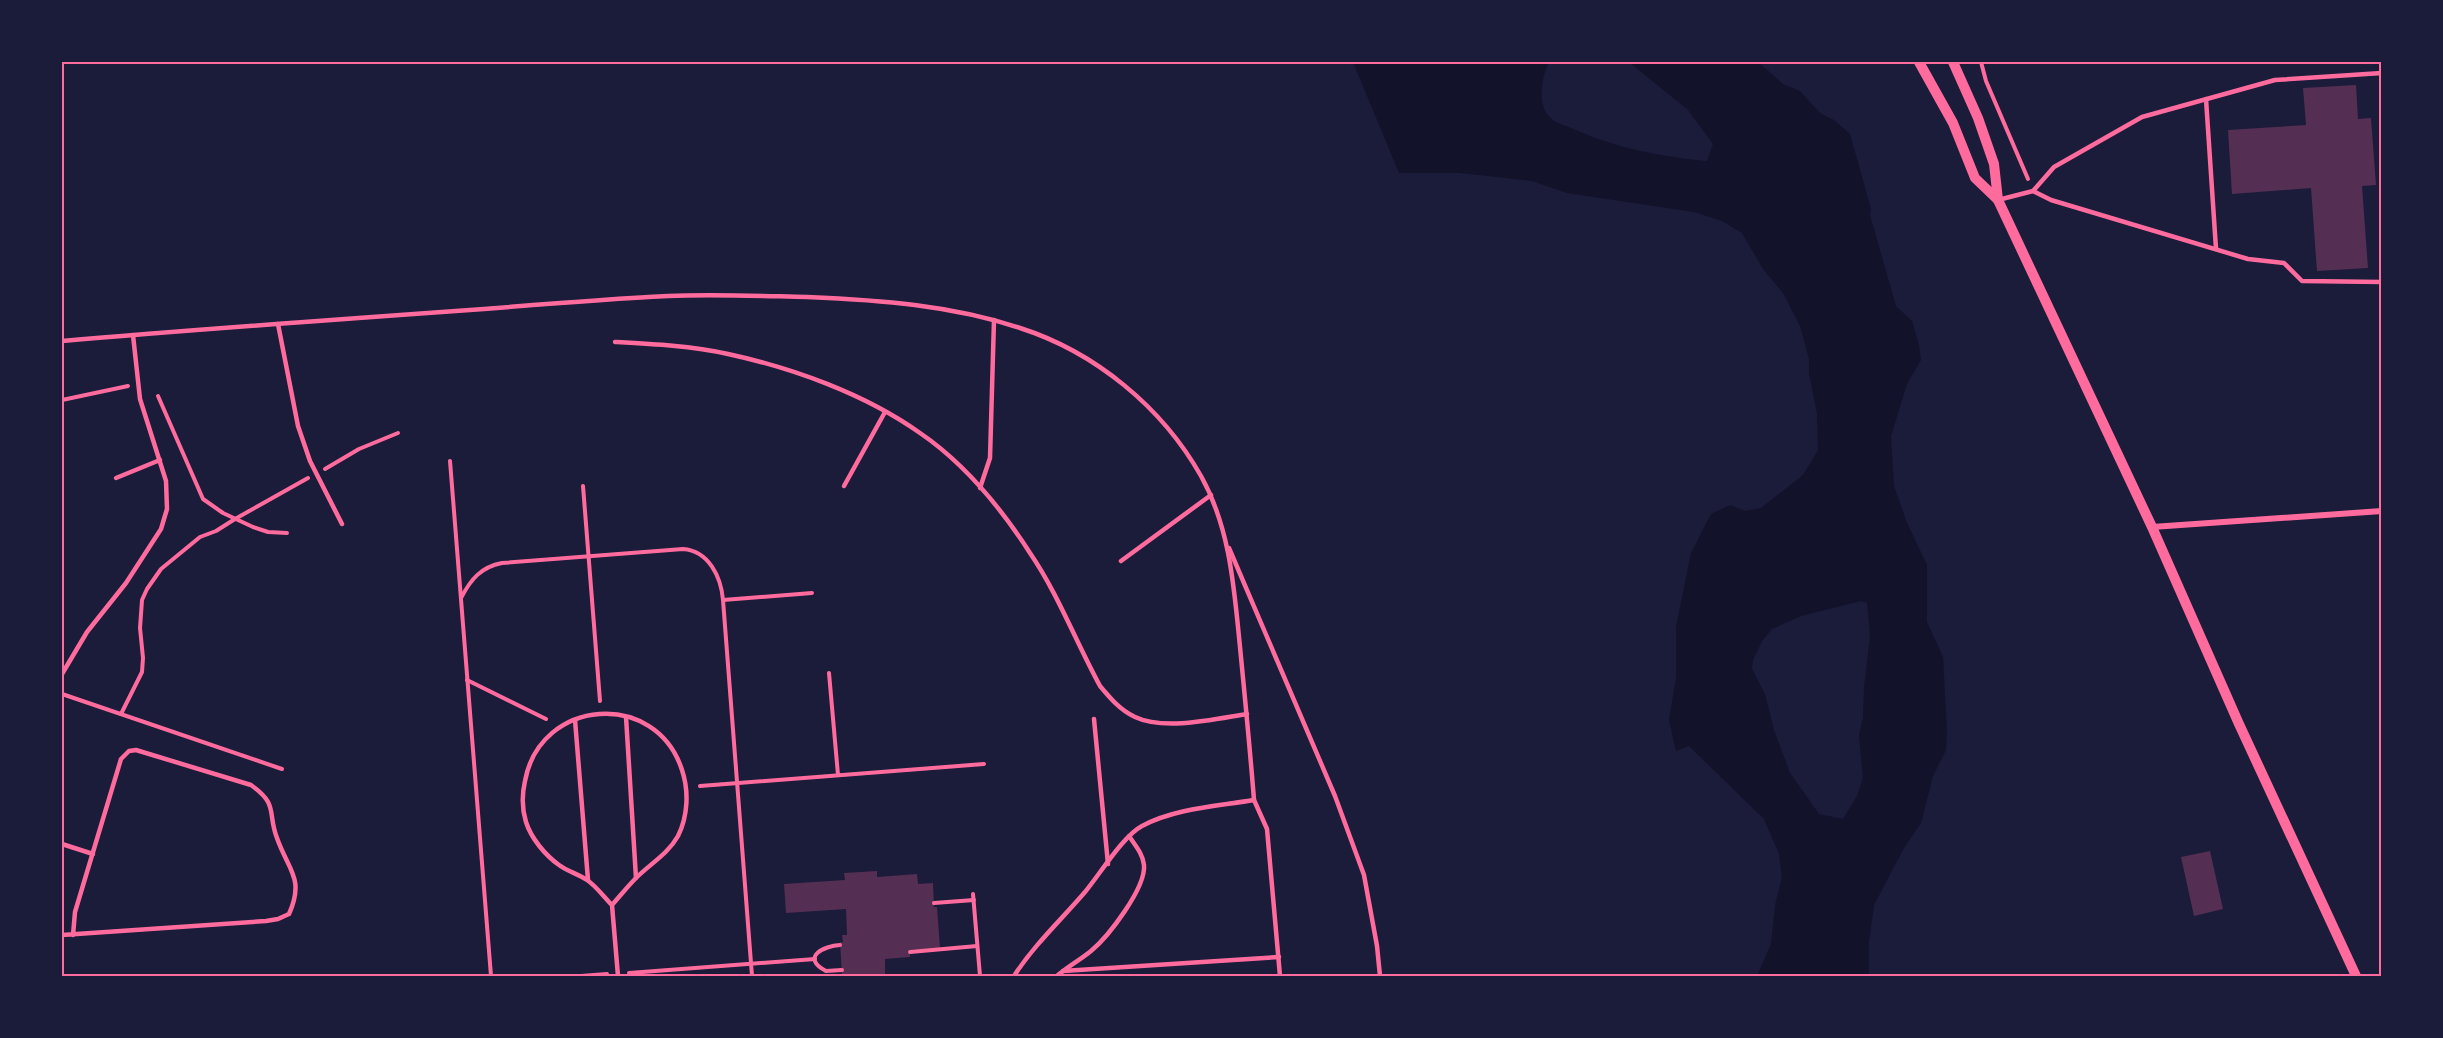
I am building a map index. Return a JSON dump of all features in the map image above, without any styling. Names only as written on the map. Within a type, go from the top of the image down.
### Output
[{"type":"street","points":[[1919,62],[1953,123],[1975,178],[1998,200]]},
{"type":"street","points":[[1953,62],[1978,118],[1994,164],[1998,200],[2152,527],[2239,724],[2356,976]]},
{"type":"street","points":[[2152,527],[2382,511]]},
{"type":"lane","points":[[1998,200],[2033,191],[2054,167],[2142,117],[2275,80],[2382,72]]},
{"type":"lane","points":[[2206,99],[2216,249]]},
{"type":"lane","points":[[2033,191],[2051,200],[2248,259],[2284,263],[2302,281],[2382,282]]},
{"type":"lane","points":[[62,341],[672,296],[787,297],[898,303],[963,312],[1040,335],[1077,353],[1138,396],[1180,444],[1211,495],[1226,540],[1335,796],[1364,875],[1380,976]]},
{"type":"lane","points":[[980,488],[990,458],[994,321]]},
{"type":"lane","points":[[278,324],[298,426],[317,474],[342,524]]},
{"type":"lane","points":[[62,674],[87,632],[126,583],[161,529],[167,509],[166,481],[137,384],[133,335]]},
{"type":"lane","points":[[615,342],[726,353],[772,365],[814,378],[885,412],[921,433],[967,472],[1031,553],[1100,686],[1115,703],[1136,717],[1161,723],[1195,722],[1246,714]]},
{"type":"lane","points":[[844,486],[885,412]]},
{"type":"lane","points":[[116,478],[160,460]]},
{"type":"lane","points":[[1121,561],[1211,495]]},
{"type":"lane","points":[[1226,540],[1233,582],[1254,800],[1267,829],[1280,976]]},
{"type":"lane","points":[[612,905],[636,878],[661,858],[678,836],[686,810],[687,783],[678,757],[662,735],[639,720],[613,713],[586,715],[561,725],[540,744],[527,768],[522,795],[526,822],[539,846],[559,865],[588,880],[612,905],[618,975]]},
{"type":"lane","points":[[626,717],[636,878]]},
{"type":"lane","points":[[1094,719],[1108,864]]},
{"type":"lane","points":[[575,720],[588,880]]},
{"type":"lane","points":[[62,935],[72,935],[278,920],[289,914],[297,888],[293,871],[276,837],[271,806],[263,794],[251,785],[136,750],[129,751],[121,759],[75,912],[72,935]]},
{"type":"lane","points":[[1014,976],[1031,952],[1140,827],[1156,819],[1254,800]]},
{"type":"lane","points":[[1057,976],[1101,942],[1136,892],[1143,876],[1143,857],[1130,836]]},
{"type":"lane","points":[[62,844],[93,854]]},
{"type":"lane","points":[[1063,971],[1279,957]]},
{"type":"path","points":[[1981,62],[1986,81],[2033,191]]},
{"type":"path","points":[[62,400],[137,384]]},
{"type":"path","points":[[158,396],[203,500],[235,519],[268,532],[287,533]]},
{"type":"path","points":[[121,714],[142,672],[140,614],[147,589],[161,569],[200,537],[216,531],[359,449],[398,433]]},
{"type":"path","points":[[450,461],[490,976]]},
{"type":"path","points":[[583,486],[600,701]]},
{"type":"path","points":[[461,598],[474,577],[490,566],[588,556],[692,549],[701,555],[718,575],[722,584],[752,976]]},
{"type":"path","points":[[723,600],[812,592]]},
{"type":"path","points":[[830,673],[838,775]]},
{"type":"path","points":[[467,680],[546,719]]},
{"type":"path","points":[[62,694],[282,769]]},
{"type":"path","points":[[700,786],[984,764]]},
{"type":"path","points":[[973,894],[980,976]]},
{"type":"path","points":[[934,903],[974,900]]},
{"type":"path","points":[[840,945],[824,947],[816,954],[815,959],[821,969],[842,970]]},
{"type":"path","points":[[910,952],[977,946]]},
{"type":"path","points":[[580,976],[815,959]]},
{"type":"shaded area","points":[[1353,62],[1554,62],[1548,64],[1543,78],[1542,101],[1548,115],[1555,121],[1621,146],[1670,157],[1707,161],[1713,144],[1688,110],[1629,62],[1758,62],[1783,84],[1800,91],[1820,113],[1834,120],[1850,134],[1896,306],[1912,321],[1919,345],[1921,360],[1907,384],[1891,436],[1894,486],[1907,523],[1927,565],[1927,622],[1943,657],[1947,732],[1946,750],[1933,776],[1921,823],[1904,848],[1874,905],[1869,943],[1869,976],[1757,976],[1771,944],[1775,905],[1782,878],[1779,854],[1764,819],[1689,746],[1676,751],[1669,720],[1676,678],[1676,627],[1691,553],[1711,514],[1730,505],[1745,511],[1761,508],[1803,475],[1818,450],[1817,413],[1809,374],[1809,359],[1800,326],[1783,293],[1763,269],[1742,233],[1722,221],[1694,212],[1567,193],[1532,181],[1460,173],[1399,173]],"holes":[[[1861,601],[1867,603],[1870,635],[1863,718],[1859,735],[1863,778],[1857,796],[1843,819],[1819,814],[1790,773],[1774,730],[1765,694],[1752,669],[1753,660],[1762,641],[1772,629],[1801,616]]]},
{"type":"building","points":[[2356,85],[2358,119],[2371,118],[2376,185],[2362,186],[2368,268],[2317,271],[2311,188],[2232,194],[2228,130],[2306,125],[2303,88]]},
{"type":"building","points":[[2210,851],[2223,909],[2194,916],[2181,857]]},
{"type":"building","points":[[877,871],[877,877],[917,874],[918,884],[933,883],[940,948],[910,950],[910,957],[885,959],[885,976],[845,976],[842,974],[840,942],[843,942],[842,935],[847,935],[846,909],[786,913],[784,884],[845,880],[844,873]]}]
